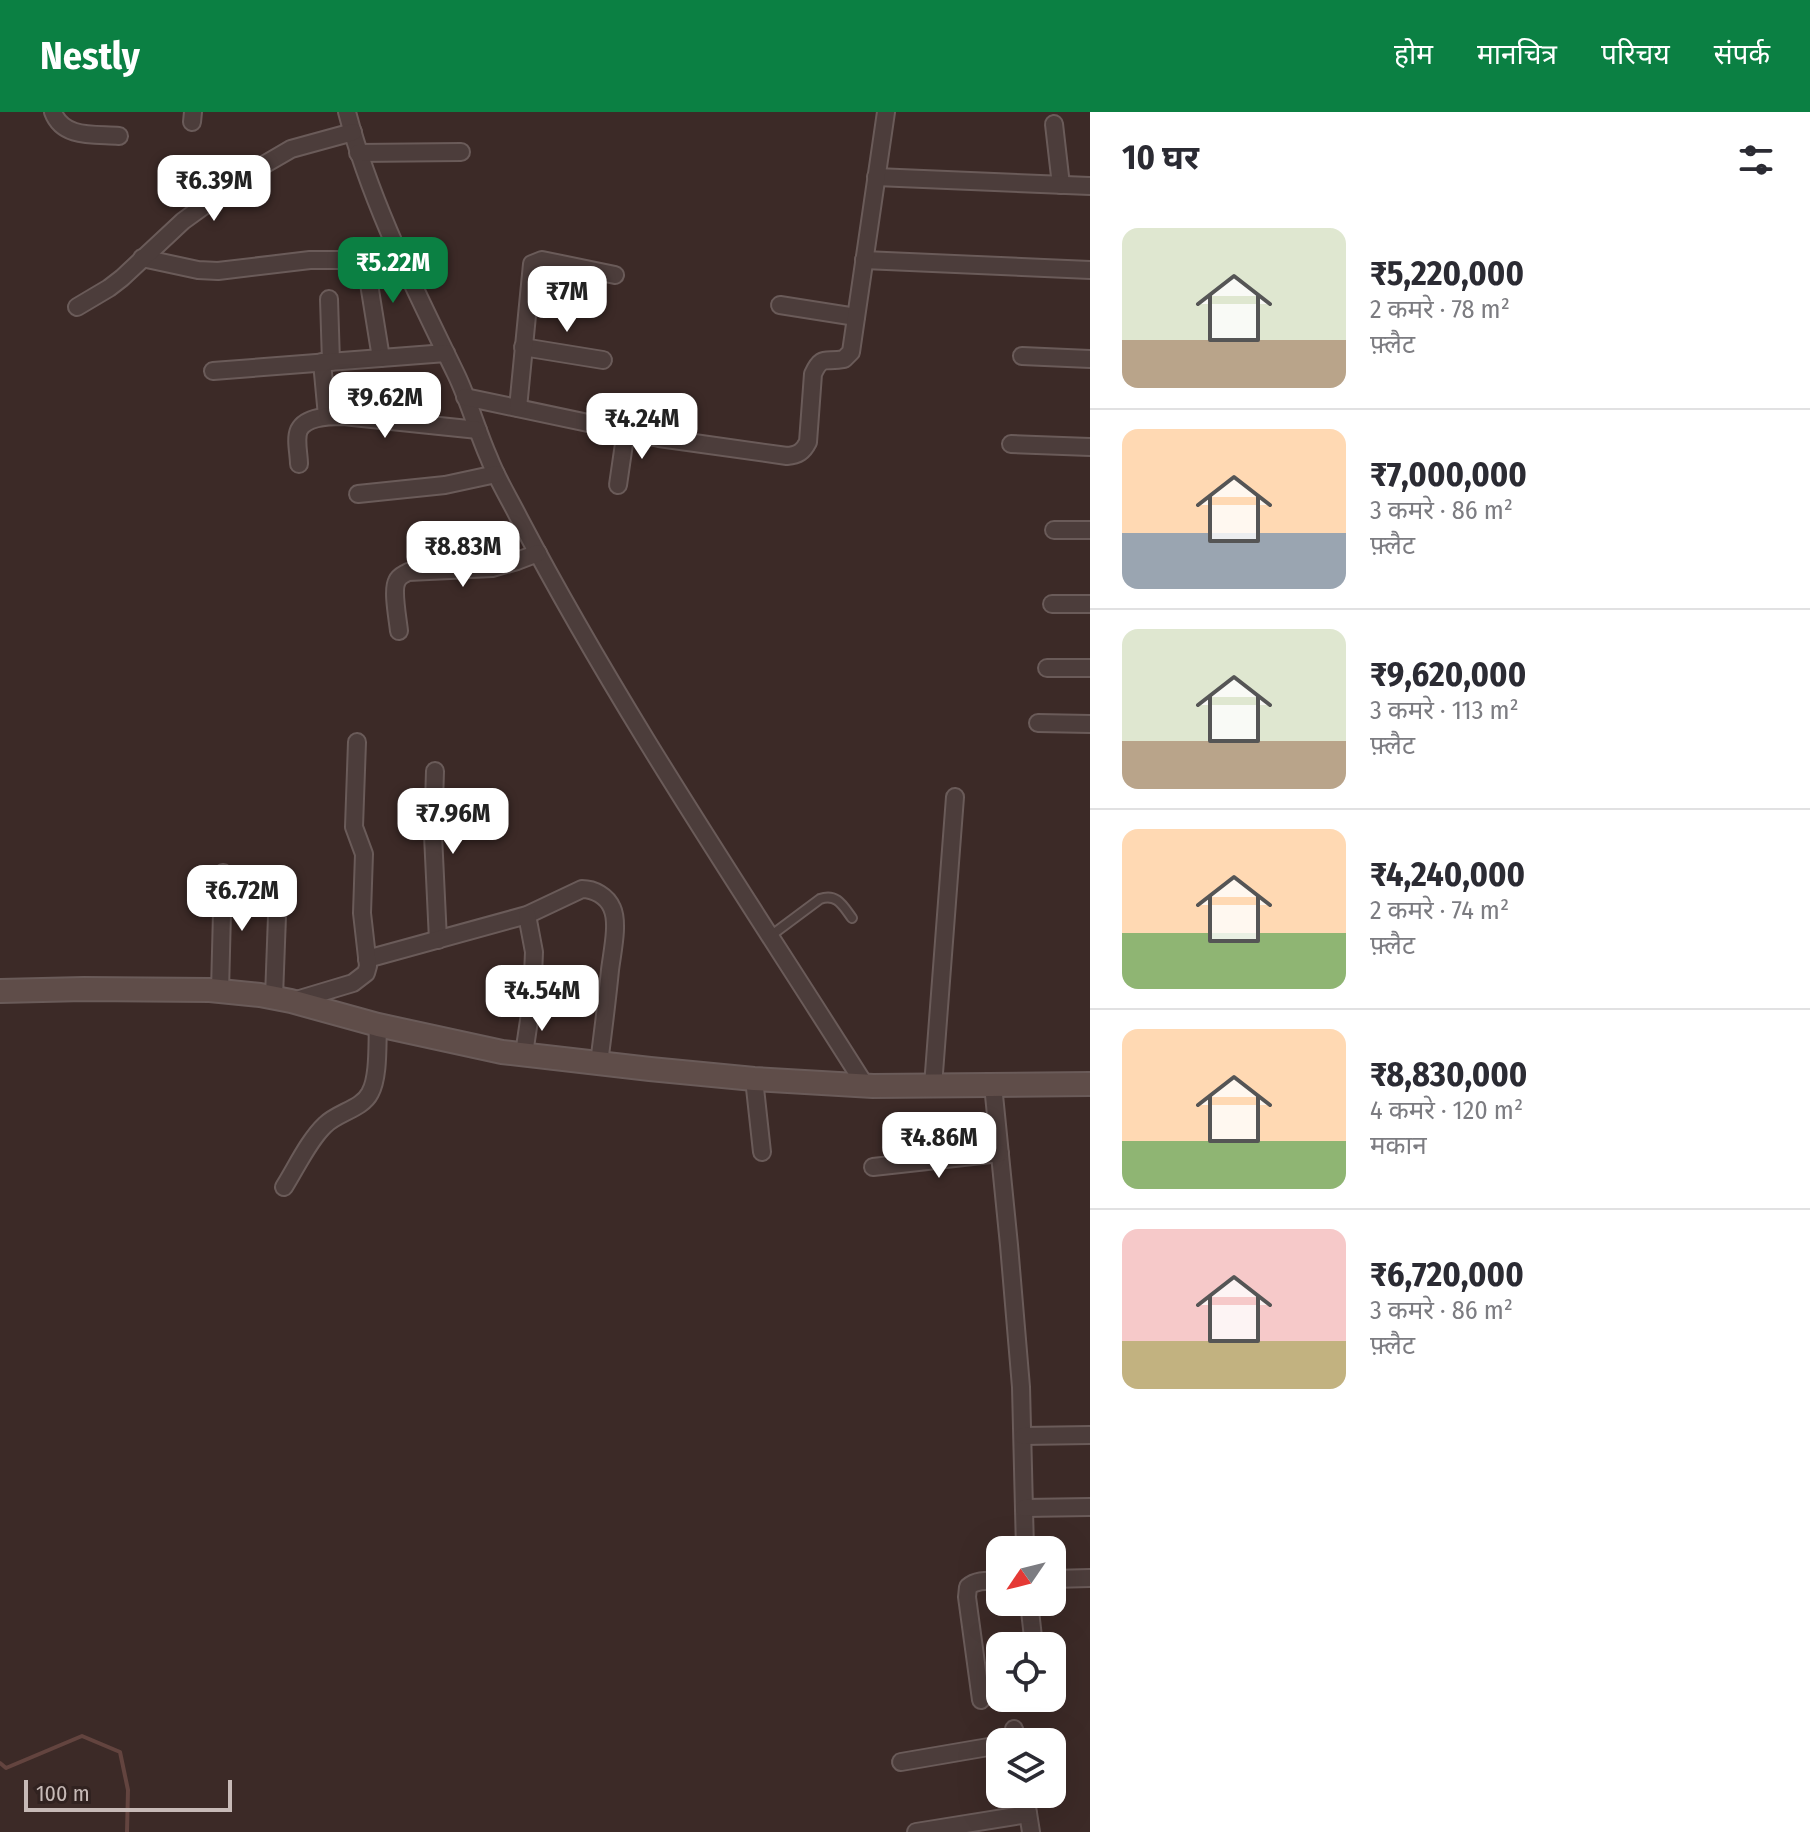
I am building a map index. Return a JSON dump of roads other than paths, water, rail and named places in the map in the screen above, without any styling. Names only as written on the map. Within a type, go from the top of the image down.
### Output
[{"type":"street","points":[[53,112],[61,126],[76,133],[119,136]]},
{"type":"street","points":[[347,112],[358,153],[402,260],[446,353],[496,474],[538,553],[619,695],[865,1085]]},
{"type":"street","points":[[465,397],[659,438],[797,455],[808,442],[813,374],[817,365],[823,360],[838,360],[851,352],[886,112]]},
{"type":"street","points":[[1054,124],[1061,185]]},
{"type":"street","points":[[77,307],[109,288],[213,198],[275,157],[291,149],[353,132]]},
{"type":"street","points":[[358,153],[461,152]]},
{"type":"street","points":[[876,177],[1090,186]]},
{"type":"street","points":[[142,258],[218,271],[310,260],[402,260]]},
{"type":"street","points":[[365,259],[381,358]]},
{"type":"street","points":[[518,408],[532,264],[542,260],[615,275]]},
{"type":"street","points":[[864,260],[1090,270]]},
{"type":"street","points":[[327,416],[329,299]]},
{"type":"street","points":[[780,305],[856,317]]},
{"type":"street","points":[[523,347],[603,360]]},
{"type":"street","points":[[213,371],[446,353]]},
{"type":"street","points":[[1022,356],[1090,359]]},
{"type":"street","points":[[299,464],[298,434],[301,426],[327,416],[478,430]]},
{"type":"street","points":[[618,485],[626,430]]},
{"type":"street","points":[[1011,444],[1090,447]]},
{"type":"street","points":[[358,494],[445,485],[496,474]]},
{"type":"street","points":[[1054,530],[1090,530]]},
{"type":"street","points":[[399,631],[397,581],[408,572],[492,568],[538,553]]},
{"type":"street","points":[[1052,604],[1090,604]]},
{"type":"street","points":[[1047,668],[1090,668]]},
{"type":"street","points":[[1038,723],[1090,724]]},
{"type":"street","points":[[283,999],[353,983],[366,973],[362,913],[364,854],[354,827],[357,742]]},
{"type":"street","points":[[435,771],[433,835],[438,940]]},
{"type":"street","points":[[933,1086],[955,797]]},
{"type":"street","points":[[220,991],[223,873]]},
{"type":"street","points":[[278,889],[283,999]]},
{"type":"street","points":[[367,959],[527,915],[582,889],[599,893],[612,907],[614,915],[599,1063]]},
{"type":"street","points":[[524,1054],[532,1000],[534,952],[527,915]]},
{"type":"street","points":[[0,991],[220,991],[283,999],[378,1025],[502,1052],[754,1079],[865,1085],[1090,1084]]},
{"type":"street","points":[[284,1187],[322,1128],[369,1097],[375,1077],[378,1025]]},
{"type":"street","points":[[754,1079],[762,1152]]},
{"type":"street","points":[[993,1085],[1021,1387],[1025,1536]]},
{"type":"street","points":[[873,1167],[1000,1153]]},
{"type":"street","points":[[1023,1436],[1090,1435]]},
{"type":"street","points":[[1024,1508],[1090,1507]]},
{"type":"street","points":[[1066,1579],[1090,1578]]},
{"type":"street","points":[[981,1700],[967,1597],[968,1587],[978,1581],[986,1581]]},
{"type":"street","points":[[901,1762],[986,1747]]},
{"type":"street","points":[[1027,1808],[1031,1832]]},
{"type":"street","points":[[916,1832],[1028,1814]]},
{"type":"lane","points":[[769,937],[827,897],[840,901],[852,918]]},
{"type":"waterway","points":[[0,1763],[6,1768],[82,1736],[120,1752],[128,1790],[127,1832]]}]
